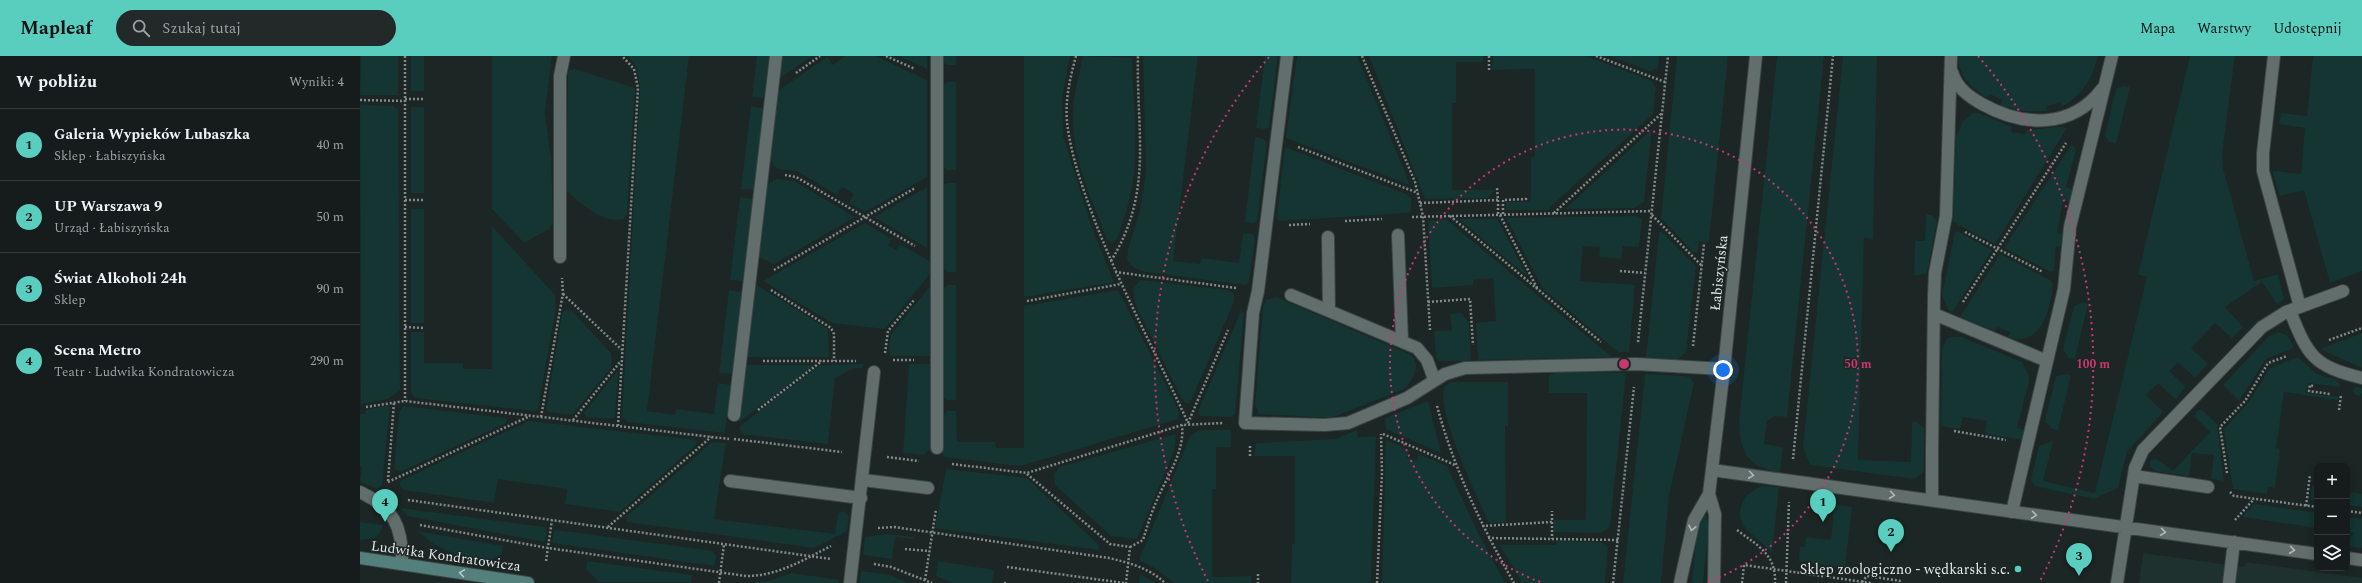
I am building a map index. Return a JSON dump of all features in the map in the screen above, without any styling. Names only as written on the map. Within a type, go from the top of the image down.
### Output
[{"type":"main road","name":"Ludwika Kondratowicza","points":[[360,558],[528,583]]},
{"type":"street","points":[[560,257],[560,76],[564,56]]},
{"type":"street","points":[[734,415],[740,361],[752,282],[762,172],[776,56]]},
{"type":"street","points":[[937,56],[937,448]]},
{"type":"street","points":[[1287,56],[1258,291],[1253,313],[1245,423],[1333,425],[1348,423],[1407,398],[1434,380],[1451,372],[1474,367],[1632,364],[1691,366],[1724,369]]},
{"type":"street","name":"Łabiszyńska","points":[[1714,583],[1714,514],[1709,494],[1724,369],[1756,56]]},
{"type":"street","points":[[1932,500],[1935,278],[1945,222],[1951,56]]},
{"type":"street","points":[[2012,512],[2065,283],[2070,227],[2112,56]]},
{"type":"street","points":[[2274,56],[2262,152],[2262,171],[2295,309],[2307,349],[2315,359],[2328,368],[2362,378]]},
{"type":"street","points":[[1950,69],[1955,81],[1972,98],[2016,119],[2046,120],[2075,113],[2096,97],[2105,85]]},
{"type":"street","points":[[1398,235],[1402,341]]},
{"type":"street","points":[[1328,237],[1329,310]]},
{"type":"street","points":[[2117,583],[2124,527],[2134,476],[2138,460],[2143,450],[2258,330],[2272,319],[2343,291]]},
{"type":"street","points":[[1291,295],[1417,348],[1425,355],[1434,380]]},
{"type":"street","points":[[1934,314],[2047,361]]},
{"type":"street","points":[[850,583],[861,498],[874,372]]},
{"type":"street","points":[[1712,470],[2314,554]]},
{"type":"street","points":[[2134,476],[2208,487]]},
{"type":"street","points":[[863,480],[928,488]]},
{"type":"street","points":[[730,481],[861,498]]},
{"type":"street","points":[[364,494],[387,509],[395,521],[400,537],[402,564]]},
{"type":"street","name":"Łabiszyńska","points":[[1680,583],[1694,520],[1709,494]]},
{"type":"street","points":[[2229,583],[2234,542]]},
{"type":"street","points":[[2350,558],[2362,560]]},
{"type":"path","points":[[405,56],[405,401]]},
{"type":"path","points":[[618,426],[638,88],[634,69],[622,56]]},
{"type":"path","points":[[886,56],[937,79]]},
{"type":"path","points":[[1076,56],[1066,104],[1070,140],[1089,205],[1115,272],[1188,423]]},
{"type":"path","points":[[1111,261],[1128,229],[1140,176],[1142,146],[1138,56]]},
{"type":"path","points":[[1362,56],[1418,193],[1423,216],[1430,331]]},
{"type":"path","points":[[1489,56],[1489,72]]},
{"type":"path","points":[[1596,56],[1665,82]]},
{"type":"path","points":[[1613,583],[1618,540],[1632,364],[1646,273],[1668,56]]},
{"type":"path","points":[[1786,583],[1791,481],[1834,56]]},
{"type":"path","points":[[360,100],[424,99]]},
{"type":"path","points":[[1553,214],[1662,113]]},
{"type":"path","points":[[1277,139],[1418,193]]},
{"type":"path","points":[[1951,321],[2067,142]]},
{"type":"path","points":[[762,172],[796,176],[865,217],[937,265],[888,331],[885,355]]},
{"type":"path","points":[[834,361],[834,334],[831,328],[752,282],[937,176]]},
{"type":"path","points":[[1497,188],[1500,214],[1538,290]]},
{"type":"path","points":[[1500,214],[1503,200],[1526,200],[1526,197]]},
{"type":"path","points":[[405,200],[424,200]]},
{"type":"path","points":[[1420,203],[1498,200]]},
{"type":"path","points":[[1410,217],[1500,214],[1652,213],[1701,265]]},
{"type":"path","points":[[1449,216],[1538,290],[1632,364]]},
{"type":"path","points":[[1343,221],[1390,218]]},
{"type":"path","points":[[1945,222],[2065,283]]},
{"type":"path","points":[[1266,227],[1312,224]]},
{"type":"path","points":[[1691,366],[1704,244]]},
{"type":"path","points":[[541,417],[563,293],[560,257]]},
{"type":"path","points":[[1620,271],[1646,273]]},
{"type":"path","points":[[1115,272],[1258,291]]},
{"type":"path","points":[[1028,301],[1121,284]]},
{"type":"path","points":[[563,293],[622,350]]},
{"type":"path","points":[[1470,298],[1474,367]]},
{"type":"path","points":[[1428,302],[1474,298]]},
{"type":"path","points":[[1188,423],[1230,324]]},
{"type":"path","points":[[405,327],[424,328]]},
{"type":"path","points":[[2227,475],[2220,427],[2245,401],[2268,363],[2362,328]]},
{"type":"path","points":[[885,361],[937,360]]},
{"type":"path","points":[[573,420],[621,361]]},
{"type":"path","points":[[740,361],[859,361]]},
{"type":"path","points":[[756,411],[823,361]]},
{"type":"path","points":[[1434,380],[1440,416],[1456,465],[1482,526],[1514,583]]},
{"type":"path","points":[[366,407],[405,401],[921,461]]},
{"type":"path","points":[[364,494],[386,497],[394,402]]},
{"type":"path","points":[[388,483],[531,415]]},
{"type":"path","points":[[950,464],[1027,473],[1188,423],[1245,423]]},
{"type":"path","points":[[1027,473],[1110,544],[1130,547],[1143,540],[1157,501],[1178,454],[1182,425]]},
{"type":"path","points":[[1932,427],[1980,437],[2027,450]]},
{"type":"path","points":[[1377,583],[1382,473],[1381,432],[1456,465]]},
{"type":"path","points":[[608,527],[712,437]]},
{"type":"path","points":[[2306,506],[2310,475]]},
{"type":"path","points":[[2230,490],[2234,496],[2314,507]]},
{"type":"path","points":[[407,500],[891,566],[932,583]]},
{"type":"path","points":[[925,580],[937,502]]},
{"type":"path","points":[[1552,511],[1552,539]]},
{"type":"path","points":[[2350,511],[2362,513]]},
{"type":"path","points":[[1714,514],[1762,548],[1771,558],[1775,570],[1775,583]]},
{"type":"path","points":[[546,561],[552,520]]},
{"type":"path","points":[[395,521],[548,548],[746,576],[765,575],[785,569],[856,533],[868,529],[888,527],[1128,563],[1156,575],[1165,583]]},
{"type":"path","points":[[1482,526],[1552,522]]},
{"type":"path","points":[[1488,538],[1618,540]]},
{"type":"path","points":[[719,583],[724,544]]},
{"type":"path","points":[[1007,566],[1125,583],[1130,547]]},
{"type":"path","points":[[905,549],[929,551]]},
{"type":"path","points":[[1742,583],[1744,566],[1871,583]]},
{"type":"path","points":[[1258,574],[1258,583]]},
{"type":"path","points":[[1862,582],[1867,576],[1901,581]]},
{"type":"shaded area","points":[[361,56],[398,56],[398,95],[360,95]]},
{"type":"shaded area","points":[[411,56],[424,56],[424,91],[411,91]]},
{"type":"shaded area","points":[[492,56],[552,56],[545,113],[551,158],[553,222],[549,229],[524,243],[492,209]]},
{"type":"shaded area","points":[[628,56],[689,56],[647,411],[675,415],[676,409],[714,414],[718,383],[731,385],[725,433],[627,422],[622,417],[640,88],[637,68]]},
{"type":"shaded area","points":[[757,56],[769,56],[764,98],[752,97]]},
{"type":"shaded area","points":[[782,56],[812,56],[780,78]]},
{"type":"shaded area","points":[[845,56],[875,56],[927,80],[927,177],[865,212],[849,203],[854,194],[842,187],[837,195],[797,171],[777,169],[770,159],[778,91],[827,57],[833,65]]},
{"type":"shaded area","points":[[899,56],[927,56],[927,69]]},
{"type":"shaded area","points":[[943,56],[956,56],[956,65],[947,65],[943,62]]},
{"type":"shaded area","points":[[1024,56],[1070,56],[1062,98],[1063,136],[1092,228],[1114,282],[1024,297]]},
{"type":"shaded area","points":[[1083,56],[1132,58],[1135,120],[1135,161],[1133,181],[1121,230],[1117,239],[1113,243],[1107,240],[1090,197],[1074,138],[1073,106]]},
{"type":"shaded area","points":[[1143,56],[1198,56],[1173,261],[1200,264],[1201,258],[1239,263],[1243,233],[1253,234],[1255,238],[1249,282],[1246,285],[1146,272],[1134,268],[1127,260],[1128,249],[1140,210],[1146,171]]},
{"type":"shaded area","points":[[1265,56],[1278,56],[1269,127],[1266,129],[1256,128]]},
{"type":"shaded area","points":[[1297,56],[1357,56],[1410,185],[1286,138]]},
{"type":"shaded area","points":[[1369,56],[1483,56],[1483,62],[1456,62],[1456,103],[1452,103],[1452,190],[1495,190],[1488,198],[1425,199]]},
{"type":"shaded area","points":[[1493,56],[1586,56],[1652,81],[1656,88],[1653,114],[1547,210],[1506,210],[1506,202],[1529,202],[1531,197],[1531,157],[1535,156],[1535,69],[1491,70]]},
{"type":"shaded area","points":[[1610,56],[1659,56],[1658,68],[1650,71]]},
{"type":"shaded area","points":[[1677,56],[1728,56],[1709,242],[1699,241],[1698,252],[1693,252],[1661,218]]},
{"type":"shaded area","points":[[1777,56],[1824,56],[1787,417],[1775,416],[1767,421],[1764,444],[1783,447],[1780,472],[1760,467],[1748,457],[1741,441],[1739,421]]},
{"type":"shaded area","points":[[1843,56],[1877,56],[1873,239],[1864,238],[1858,460],[1911,462],[1912,422],[1917,422],[1924,428],[1924,469],[1923,473],[1914,479],[1810,465],[1803,447]]},
{"type":"shaded area","points":[[1958,56],[2098,56],[2090,79],[2076,97],[2062,107],[2060,102],[2046,107],[2048,111],[2024,111],[2000,105],[2002,100],[1990,94],[1987,98],[1981,94],[1966,80],[1960,69]]},
{"type":"shaded area","points":[[2190,56],[2235,56],[2222,154],[2223,168],[2254,281],[2278,274],[2284,299],[2277,304],[2262,282],[2225,307],[2243,327],[2232,338],[2215,323],[2191,348],[2208,364],[2195,378],[2178,362],[2169,371],[2186,387],[2175,399],[2158,383],[2146,395],[2163,412],[2127,452],[2118,488],[2094,499],[2035,486],[2031,479],[2039,446],[2053,441],[2043,481],[2095,493],[2147,277],[2138,275]]},
{"type":"shaded area","points":[[2313,56],[2362,56],[2362,271],[2330,283],[2304,190],[2280,196],[2273,174],[2273,171],[2301,174],[2305,128],[2279,124],[2281,113],[2307,116]]},
{"type":"shaded area","points":[[575,69],[635,88],[627,214],[624,219],[616,220],[608,218],[592,211],[566,190],[568,73],[569,70]]},
{"type":"shaded area","points":[[947,82],[956,82],[956,170],[947,170],[943,167],[943,84]]},
{"type":"shaded area","points":[[2123,86],[2130,87],[2116,144],[2109,142],[2105,135],[2116,89]]},
{"type":"shaded area","points":[[360,105],[393,106],[398,109],[400,390],[388,399],[361,404]]},
{"type":"shaded area","points":[[751,106],[763,108],[754,190],[741,189]]},
{"type":"shaded area","points":[[411,107],[424,107],[424,193],[411,193]]},
{"type":"shaded area","points":[[1973,113],[1979,113],[2012,127],[2011,132],[2026,134],[2027,130],[2055,127],[2067,128],[1995,244],[1953,222],[1956,137],[1963,121]]},
{"type":"shaded area","points":[[1652,129],[1644,202],[1634,208],[1565,209]]},
{"type":"shaded area","points":[[1255,137],[1264,139],[1267,143],[1257,221],[1254,223],[1245,222]]},
{"type":"shaded area","points":[[2073,145],[2076,150],[2066,187],[2073,189],[2069,202],[2063,200],[2057,233],[2062,234],[2061,246],[2056,246],[2054,270],[2051,272],[2004,248]]},
{"type":"shaded area","points":[[1285,147],[1406,194],[1411,198],[1411,211],[1408,213],[1279,221],[1277,216]]},
{"type":"shaded area","points":[[776,179],[794,181],[855,217],[774,264],[758,257],[767,185]]},
{"type":"shaded area","points":[[947,183],[956,183],[956,272],[947,272],[943,268],[943,185]]},
{"type":"shaded area","points":[[927,187],[927,248],[874,217]]},
{"type":"shaded area","points":[[740,197],[753,199],[743,281],[730,280]]},
{"type":"shaded area","points":[[411,209],[424,209],[424,323],[411,323]]},
{"type":"shaded area","points":[[1926,215],[1931,215],[1937,221],[1927,273],[1914,276],[1915,241],[1925,241]]},
{"type":"shaded area","points":[[1635,216],[1642,219],[1639,247],[1623,246],[1621,259],[1599,257],[1600,247],[1583,246],[1580,281],[1635,285],[1629,352],[1618,352],[1543,289],[1506,218]]},
{"type":"shaded area","points":[[1446,219],[1612,357],[1478,360],[1476,323],[1496,321],[1493,278],[1473,280],[1473,285],[1432,288],[1428,221]]},
{"type":"shaded area","points":[[1459,219],[1497,219],[1528,277],[1460,220]]},
{"type":"shaded area","points":[[865,223],[892,239],[888,245],[896,250],[900,244],[931,262],[931,273],[885,329],[832,323],[763,281]]},
{"type":"shaded area","points":[[492,226],[555,295],[556,308],[538,409],[535,411],[416,398],[411,393],[411,332],[424,332],[424,363],[463,363],[463,369],[492,369]]},
{"type":"shaded area","points":[[1659,232],[1662,232],[1696,266],[1686,352],[1677,360],[1646,358]]},
{"type":"shaded area","points":[[1955,232],[1959,232],[1992,250],[1952,313],[1947,308],[1942,295]]},
{"type":"shaded area","points":[[2000,254],[2050,280],[2053,284],[2047,314],[2036,332],[2029,337],[2019,339],[2008,337],[2010,332],[1997,327],[1995,331],[1960,317]]},
{"type":"shaded area","points":[[1140,280],[1227,290],[1234,294],[1234,302],[1190,403],[1186,403],[1182,399],[1135,304],[1133,289]]},
{"type":"shaded area","points":[[755,284],[828,329],[829,357],[746,357]]},
{"type":"shaded area","points":[[931,285],[931,356],[890,356],[889,343],[892,333]]},
{"type":"shaded area","points":[[947,285],[956,285],[956,400],[947,400],[943,397],[943,289]]},
{"type":"shaded area","points":[[729,290],[742,292],[732,374],[719,373]]},
{"type":"shaded area","points":[[1118,290],[1179,411],[1178,419],[1021,466],[944,457],[942,453],[943,416],[947,411],[956,411],[957,442],[995,442],[996,448],[1024,448],[1024,306]]},
{"type":"shaded area","points":[[1276,297],[1409,354],[1416,362],[1416,372],[1414,376],[1404,389],[1331,418],[1259,414],[1255,405],[1263,306],[1266,300]]},
{"type":"shaded area","points":[[2083,302],[2088,304],[2075,359],[2069,358],[2063,350],[2074,306]]},
{"type":"shaded area","points":[[566,309],[572,311],[611,353],[612,362],[611,368],[572,415],[548,412],[546,410],[562,314]]},
{"type":"shaded area","points":[[1241,311],[1244,313],[1235,414],[1231,417],[1201,416],[1199,414],[1199,409]]},
{"type":"shaded area","points":[[1462,313],[1469,323],[1470,361],[1439,361],[1436,357],[1434,331],[1452,330],[1450,314]]},
{"type":"shaded area","points":[[2279,332],[2288,336],[2294,348],[2266,359],[2239,401],[2223,385],[2269,336]]},
{"type":"shaded area","points":[[2362,333],[2362,368],[2320,349]]},
{"type":"shaded area","points":[[1951,337],[1962,337],[2022,362],[2029,376],[2029,382],[2017,428],[2026,430],[2024,440],[1985,434],[1987,421],[1963,417],[1960,429],[1941,426],[1942,349],[1947,339]]},
{"type":"shaded area","points":[[2298,357],[2317,374],[2338,380],[2340,387],[2308,383],[2306,393],[2338,397],[2338,400],[2284,392],[2276,448],[2280,449],[2275,488],[2268,487],[2267,494],[2233,489],[2224,429],[2248,403],[2270,368]]},
{"type":"shaded area","points":[[864,364],[862,368],[854,368],[835,378],[828,444],[741,434],[740,426],[820,365]]},
{"type":"shaded area","points":[[909,364],[931,364],[931,448],[924,455],[903,453]]},
{"type":"shaded area","points":[[745,365],[815,365],[739,422]]},
{"type":"shaded area","points":[[618,370],[615,417],[611,419],[586,417],[584,413]]},
{"type":"shaded area","points":[[1557,371],[1626,373],[1610,527],[1602,533],[1554,532],[1554,520],[1586,520],[1587,393],[1549,393],[1549,376]]},
{"type":"shaded area","points":[[1645,374],[1690,377],[1694,383],[1669,496],[1661,583],[1623,583]]},
{"type":"shaded area","points":[[2066,374],[2071,375],[2058,430],[2052,429],[2045,421],[2056,376]]},
{"type":"shaded area","points":[[1451,382],[1508,382],[1508,426],[1505,426],[1506,522],[1489,523],[1467,475],[1451,433],[1443,397],[1445,386]]},
{"type":"shaded area","points":[[2356,387],[2360,387],[2362,391],[2360,395],[2356,395],[2354,393],[2354,389]]},
{"type":"shaded area","points":[[1428,401],[1441,453],[1386,429],[1385,418]]},
{"type":"shaded area","points":[[390,405],[382,485],[378,489],[360,482],[362,467],[360,466],[360,414],[366,414],[366,410]]},
{"type":"shaded area","points":[[403,406],[507,418],[506,423],[400,472],[394,469],[399,413]]},
{"type":"shaded area","points":[[2198,410],[2202,410],[2217,424],[2224,481],[2211,479],[2214,455],[2192,453],[2189,476],[2154,471],[2150,466],[2150,460],[2157,459],[2173,471],[2210,432],[2194,416]]},
{"type":"shaded area","points":[[529,421],[697,440],[696,445],[620,512],[565,504],[567,489],[498,479],[494,503],[404,490],[400,486],[400,481]]},
{"type":"shaded area","points":[[1199,430],[1231,430],[1231,447],[1216,447],[1216,489],[1212,489],[1212,577],[1251,576],[1251,583],[1174,583],[1153,567],[1139,560],[1190,436]]},
{"type":"shaded area","points":[[1357,430],[1358,437],[1376,436],[1371,583],[1291,583],[1292,544],[1295,543],[1295,456],[1254,456],[1256,443],[1336,439]]},
{"type":"shaded area","points":[[1176,434],[1174,451],[1137,539],[1111,536],[1055,485],[1054,474],[1060,467]]},
{"type":"shaded area","points":[[1386,440],[1409,450],[1407,457],[1416,461],[1419,454],[1447,466],[1478,533],[1505,583],[1382,583]]},
{"type":"shaded area","points":[[712,442],[726,443],[714,519],[835,534],[838,513],[844,511],[849,517],[847,531],[814,548],[627,522],[627,516]]},
{"type":"shaded area","points":[[946,469],[1027,478],[1099,545],[1098,550],[935,528]]},
{"type":"shaded area","points":[[1762,486],[1779,487],[1772,554],[1749,532],[1741,520],[1740,513],[1743,501],[1750,493]]},
{"type":"shaded area","points":[[2312,486],[2314,486],[2314,501],[2310,500]]},
{"type":"shaded area","points":[[2350,492],[2362,494],[2362,507],[2350,505]]},
{"type":"shaded area","points":[[1817,502],[1852,507],[1845,568],[1799,561],[1800,547],[1805,547],[1806,537],[1831,540],[1834,506],[1816,504]]},
{"type":"shaded area","points":[[2254,504],[2314,513],[2314,528],[2242,517]]},
{"type":"shaded area","points":[[401,508],[544,527],[547,531],[545,542],[407,516]]},
{"type":"shaded area","points":[[1702,516],[1706,516],[1709,522],[1703,583],[1692,583],[1698,521]]},
{"type":"shaded area","points":[[2350,517],[2362,519],[2362,548],[2350,546],[2350,538],[2354,533],[2350,532]]},
{"type":"shaded area","points":[[360,522],[383,525],[381,531],[375,538],[360,540]]},
{"type":"shaded area","points":[[557,530],[713,551],[716,556],[714,566],[552,543],[554,531]]},
{"type":"shaded area","points":[[417,531],[503,546],[502,554],[487,562],[461,557],[435,545]]},
{"type":"shaded area","points":[[886,534],[914,537],[913,539],[895,537],[892,559],[863,555],[865,537]]},
{"type":"shaded area","points":[[1557,541],[1602,542],[1608,547],[1605,583],[1522,583],[1500,545],[1556,545]]},
{"type":"shaded area","points":[[2143,553],[2244,567],[2246,562],[2362,578],[2362,583],[2139,583]]},
{"type":"shaded area","points":[[587,561],[692,575],[691,582],[599,582],[586,569]]},
{"type":"shaded area","points":[[938,561],[994,570],[992,583],[953,583],[936,576]]},
{"type":"shaded area","points":[[861,571],[890,575],[908,583],[859,583]]},
{"type":"shaded area","points":[[792,573],[840,580],[839,583],[748,583],[768,581]]},
{"type":"shaded area","points":[[1140,574],[1155,583],[1139,583]]},
{"type":"place","name":"Scena Metro","points":[[385,522]]},
{"type":"place","name":"Galeria Wypieków Lubaszka","points":[[1823,522]]},
{"type":"place","name":"UP Warszawa 9","points":[[1891,552]]},
{"type":"place","name":"Sklep zoologiczno - wędkarski s.c.","points":[[2018,569]]},
{"type":"place","name":"Świat Alkoholi 24h","points":[[2079,576]]}]
